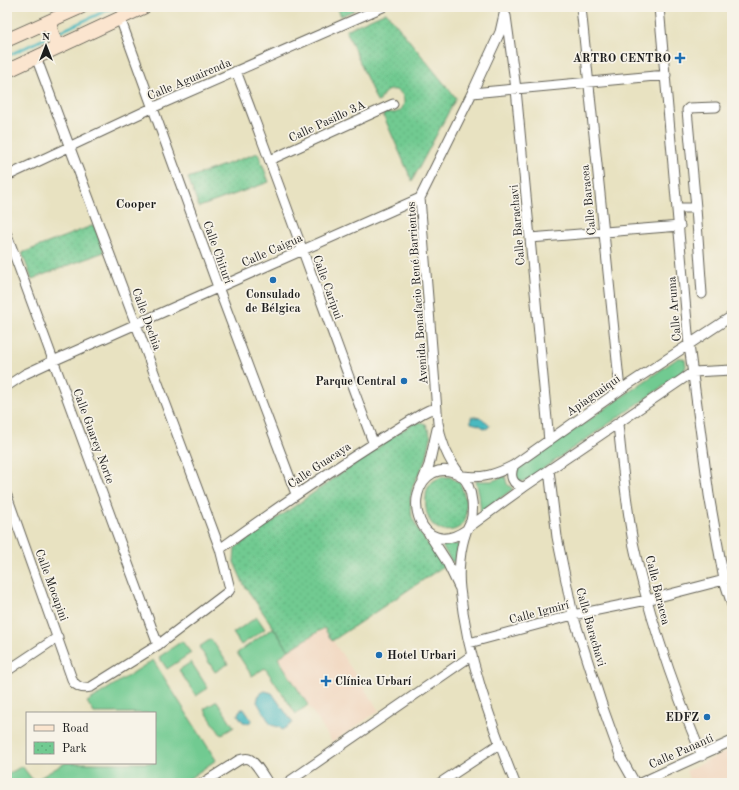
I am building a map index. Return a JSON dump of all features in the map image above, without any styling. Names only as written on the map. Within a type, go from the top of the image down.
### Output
[{"type":"main road","points":[[7,71],[36,57],[54,35],[81,7]]},
{"type":"main road","points":[[7,40],[54,35],[120,18],[144,7]]},
{"type":"street","name":"Calle Aguairenda","points":[[7,176],[70,145],[152,108],[383,7]]},
{"type":"street","name":"Calle Baracea","points":[[582,7],[588,82],[620,390]]},
{"type":"street","name":"Calle Aruma","points":[[659,7],[680,226],[689,345],[706,478],[728,579],[732,605]]},
{"type":"street","name":"Calle Barachavi","points":[[505,9],[516,89],[549,440]]},
{"type":"street","name":"Avenida Bonafacio René Barrientos","points":[[461,475],[451,462],[440,437],[436,409],[420,198],[472,93],[500,32],[505,9]]},
{"type":"street","name":"Calle Chiturí","points":[[120,18],[218,287],[296,494]]},
{"type":"street","name":"Calle Dechia","points":[[36,57],[220,549],[230,589],[158,645]]},
{"type":"street","name":"Calle Caripui","points":[[236,71],[373,442]]},
{"type":"street","points":[[472,93],[666,75]]},
{"type":"street","name":"Calle Pasillo 3A","points":[[270,160],[393,104]]},
{"type":"street","points":[[702,294],[687,110],[688,108],[716,107]]},
{"type":"street","name":"Calle Caigua","points":[[7,386],[24,374],[420,198]]},
{"type":"street","points":[[678,208],[696,208]]},
{"type":"street","points":[[530,238],[680,226]]},
{"type":"street","name":"Calle Guarey Norte","points":[[7,235],[158,645]]},
{"type":"street","name":"Apiaguaiqui","points":[[461,475],[475,478],[486,477],[500,473],[514,465],[620,390],[732,316]]},
{"type":"street","points":[[429,534],[440,538],[451,538],[459,535],[548,470],[693,372],[732,370]]},
{"type":"street","name":"Calle Caigua","points":[[7,376],[24,374]]},
{"type":"street","name":"Calle Guacaya","points":[[220,549],[296,494],[373,442],[423,413],[436,409]]},
{"type":"street","name":"Avenida Bonafacio René Barrientos","points":[[421,485],[429,465],[438,423]]},
{"type":"street","name":"Calle Baracea","points":[[618,424],[626,498],[633,542],[647,600],[662,653],[675,690],[702,756]]},
{"type":"street","points":[[514,465],[512,470],[512,480],[515,484],[524,487]]},
{"type":"street","name":"Calle Barachavi","points":[[548,470],[557,537],[573,615],[603,708],[622,758],[635,783]]},
{"type":"street","points":[[460,588],[447,562],[422,526],[416,502],[421,485],[432,474],[442,471],[452,471],[461,475],[468,483],[472,503],[471,520],[467,529],[461,562],[460,588],[471,656],[499,744],[515,783]]},
{"type":"street","name":"Calle Mocapini","points":[[7,496],[73,682],[77,686],[81,688],[91,687],[158,645]]},
{"type":"street","name":"Calle Igmirí","points":[[469,643],[573,615],[647,600],[728,579]]},
{"type":"street","points":[[7,670],[58,637]]},
{"type":"street","points":[[287,783],[471,656]]},
{"type":"street","name":"Calle Pananti","points":[[640,783],[732,741]]},
{"type":"street","points":[[440,783],[499,744]]},
{"type":"street","points":[[203,783],[239,760],[249,759],[254,762],[268,783]]},
{"type":"shaded area","name":"Clínica Urbarí","points":[[324,627],[379,711],[332,742],[278,658]]},
{"type":"shaded area","points":[[732,749],[732,783],[691,783],[686,771]]},
{"type":"green space","points":[[337,7],[354,7],[355,10],[341,16]]},
{"type":"green space","points":[[386,12],[456,98],[412,181],[382,112],[393,113],[402,108],[404,103],[401,93],[396,90],[390,90],[382,96],[380,101],[377,102],[346,30]]},
{"type":"green space","points":[[258,153],[269,182],[199,207],[188,178]]},
{"type":"green space","points":[[94,225],[104,252],[32,279],[22,253]]},
{"type":"green space","points":[[678,358],[685,360],[686,366],[683,373],[525,481],[519,481],[516,475],[518,469]]},
{"type":"green space","points":[[419,422],[426,424],[431,437],[426,460],[413,485],[410,500],[412,517],[420,533],[444,566],[332,641],[324,628],[289,650],[244,585],[234,562],[235,548],[410,425]]},
{"type":"green space","points":[[505,476],[507,484],[513,489],[481,512],[476,481],[492,481]]},
{"type":"green space","points":[[450,477],[460,483],[466,504],[466,517],[464,523],[460,527],[450,531],[438,529],[434,526],[430,521],[426,509],[426,493],[429,486],[436,479]]},
{"type":"green space","points":[[459,544],[455,561],[452,562],[442,546]]},
{"type":"green space","points":[[257,617],[265,629],[241,645],[233,633]]},
{"type":"green space","points":[[273,628],[289,650],[278,658],[308,705],[296,714],[265,668],[252,676],[237,653]]},
{"type":"green space","points":[[211,639],[228,664],[215,672],[199,647]]},
{"type":"green space","points":[[182,641],[191,653],[167,669],[159,657]]},
{"type":"green space","points":[[153,660],[216,760],[183,783],[7,783],[7,775],[22,766],[32,779],[36,780],[63,764],[156,764],[156,712],[93,712],[87,702]]},
{"type":"green space","points":[[191,662],[208,688],[196,696],[179,670]]},
{"type":"green space","points":[[217,701],[234,727],[221,735],[204,709]]},
{"type":"water","points":[[471,417],[481,419],[490,425],[486,429],[471,423]]},
{"type":"water","points":[[265,691],[272,693],[293,723],[282,730],[279,727],[271,725],[257,702],[259,694]]},
{"type":"water","points":[[244,709],[252,721],[248,723],[243,722],[238,715],[239,711]]},
{"type":"waterway","points":[[57,33],[114,7]]},
{"type":"waterway","points":[[7,56],[48,37]]},
{"type":"place","name":"ARTRO CENTRO","points":[[680,58]]},
{"type":"place","name":"Consulado de Bélgica","points":[[273,280]]},
{"type":"place","name":"Parque Central","points":[[404,381]]},
{"type":"place","name":"Hotel Urbari","points":[[379,655]]},
{"type":"place","name":"Clínica Urbarí","points":[[326,681]]},
{"type":"place","name":"EDFZ","points":[[707,717]]},
{"type":"district","name":"Cooper","points":[[136,203]]}]
